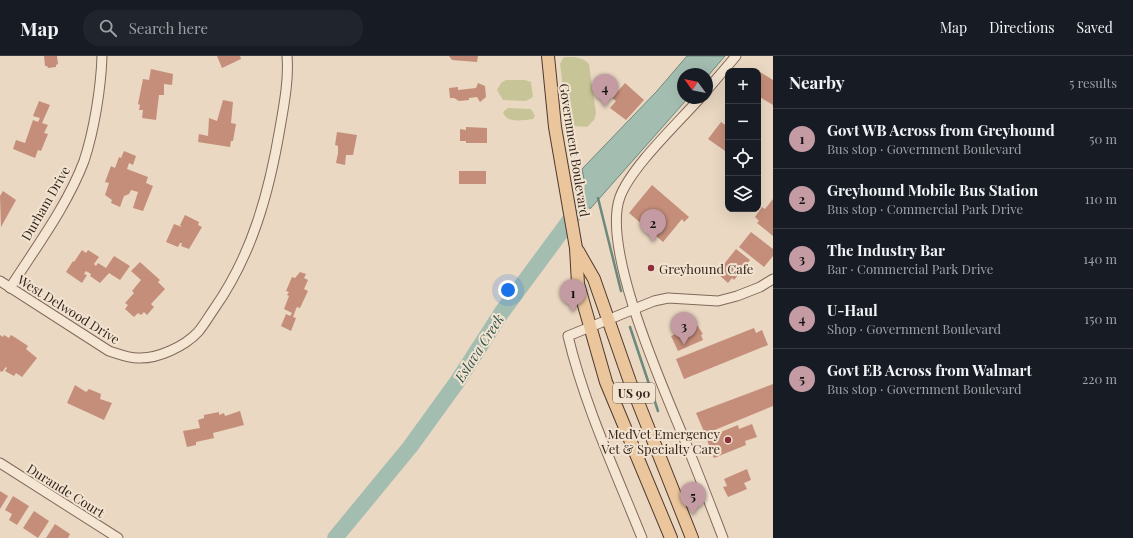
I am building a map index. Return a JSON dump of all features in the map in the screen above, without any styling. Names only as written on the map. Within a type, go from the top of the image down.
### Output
[{"type":"main road","name":"Government Boulevard","points":[[548,56],[555,127],[576,248],[578,284],[606,382],[671,538]]},
{"type":"main road","name":"Government Boulevard","points":[[576,248],[594,279],[630,382],[692,538]]},
{"type":"street","name":"Durham Drive","points":[[10,288],[68,195],[83,163],[90,141],[102,56]]},
{"type":"street","name":"West Delwood Drive","points":[[0,281],[109,351],[124,357],[139,358],[155,356],[170,350],[198,332],[226,292],[258,223],[273,169],[282,116],[287,56]]},
{"type":"street","points":[[713,83],[736,56]]},
{"type":"street","points":[[695,104],[640,166],[620,197],[617,212],[617,232],[627,287],[665,392],[723,538]]},
{"type":"street","points":[[642,538],[573,359],[568,336],[654,301],[668,298],[718,301],[737,296],[760,287],[773,279]]},
{"type":"street","name":"Durande Court","points":[[0,463],[118,538]]},
{"type":"shaded area","points":[[687,56],[725,56],[713,70],[713,68],[677,68],[677,104],[683,104],[590,209],[582,169],[657,91]]},
{"type":"shaded area","points":[[576,57],[589,64],[596,113],[594,120],[587,127],[574,126],[567,118],[560,64],[563,58]]},
{"type":"shaded area","points":[[506,80],[525,80],[531,82],[533,97],[526,101],[503,100],[497,90],[501,83]]},
{"type":"shaded area","points":[[508,108],[531,109],[535,116],[533,119],[511,120],[505,116],[503,112]]},
{"type":"building","points":[[44,56],[57,56],[58,64],[56,67],[48,68],[45,66]]},
{"type":"building","points":[[217,56],[240,56],[241,59],[222,68]]},
{"type":"building","points":[[449,56],[478,56],[477,62],[452,60]]},
{"type":"building","points":[[151,69],[173,74],[172,85],[164,84],[164,95],[159,95],[156,120],[142,118],[143,110],[139,110],[140,105],[138,104],[143,79],[149,80]]},
{"type":"building","points":[[761,73],[773,80],[773,105],[761,98]]},
{"type":"building","points":[[478,83],[485,86],[486,97],[480,102],[477,97],[459,101],[454,98],[450,98],[449,88],[458,87],[458,90],[476,88]]},
{"type":"building","points":[[625,83],[644,100],[626,120],[610,108],[616,101],[612,98]]},
{"type":"building","points":[[223,100],[233,102],[231,123],[236,124],[233,141],[231,141],[230,147],[198,142],[199,134],[208,136],[209,118],[217,121]]},
{"type":"building","points":[[39,101],[50,105],[42,123],[48,125],[44,133],[48,134],[41,151],[38,150],[35,158],[13,149],[16,140],[25,143],[33,120],[38,122],[40,118],[33,116]]},
{"type":"building","points":[[721,122],[725,125],[725,151],[708,139]]},
{"type":"building","points":[[466,127],[487,128],[487,143],[466,143],[466,141],[460,141],[460,129],[466,130]]},
{"type":"building","points":[[337,132],[357,135],[353,155],[346,155],[345,165],[336,163],[338,153],[338,146],[335,145]]},
{"type":"building","points":[[124,151],[136,156],[133,165],[129,163],[127,169],[148,177],[146,183],[153,186],[143,211],[133,208],[138,192],[131,190],[129,194],[124,196],[120,207],[111,203],[112,200],[105,195],[109,183],[105,182],[111,166],[115,168],[119,157],[121,158]]},
{"type":"building","points":[[459,171],[486,171],[486,184],[459,184]]},
{"type":"building","points":[[652,185],[689,217],[684,222],[682,219],[663,242],[629,213]]},
{"type":"building","points":[[3,191],[16,200],[1,227],[0,196]]},
{"type":"building","points":[[773,199],[773,236],[757,223],[759,221],[755,217],[758,212],[761,212],[762,207],[765,209]]},
{"type":"building","points":[[185,215],[199,222],[198,225],[202,227],[189,249],[181,246],[182,243],[180,243],[178,247],[166,242],[174,224],[182,227],[180,225]]},
{"type":"building","points":[[751,232],[773,249],[773,256],[764,267],[739,247]]},
{"type":"building","points":[[736,249],[750,260],[734,280],[732,278],[728,283],[717,273]]},
{"type":"building","points":[[82,250],[86,253],[88,250],[99,257],[94,264],[96,266],[98,263],[106,268],[114,256],[130,266],[120,280],[109,273],[100,283],[86,271],[84,274],[87,275],[82,283],[66,272]]},
{"type":"building","points":[[140,262],[160,280],[158,282],[165,289],[151,304],[154,307],[147,315],[144,312],[141,315],[138,313],[134,317],[125,309],[128,305],[125,303],[134,293],[132,291],[141,280],[131,271]]},
{"type":"building","points":[[300,272],[306,274],[304,278],[308,280],[304,289],[308,291],[300,308],[297,307],[296,309],[293,317],[296,318],[291,331],[281,326],[286,314],[290,316],[292,313],[284,309],[289,296],[287,295],[289,292],[286,291],[292,277],[295,278]]},
{"type":"building","points":[[697,325],[703,334],[701,335],[703,340],[678,351],[671,336]]},
{"type":"building","points":[[754,328],[756,333],[762,330],[768,345],[684,379],[676,359]]},
{"type":"building","points":[[0,335],[3,337],[4,335],[9,338],[11,335],[16,338],[28,346],[26,349],[37,358],[22,377],[16,373],[14,376],[5,371],[7,368],[6,367],[2,372],[0,371]]},
{"type":"building","points":[[773,384],[773,406],[705,434],[696,413]]},
{"type":"building","points":[[75,385],[86,392],[89,389],[101,394],[100,399],[112,403],[104,420],[67,403]]},
{"type":"building","points":[[240,411],[244,425],[213,433],[214,438],[196,442],[196,445],[187,447],[183,431],[200,428],[198,420],[204,418],[204,415],[219,412],[219,415],[224,413],[225,416]]},
{"type":"building","name":"MedVet Emergency Vet & Specialty Care","points":[[752,424],[757,437],[745,441],[746,445],[714,458],[707,445],[709,445],[706,438],[738,425],[739,429]]},
{"type":"building","points":[[747,469],[751,480],[744,483],[747,489],[728,497],[723,487],[727,486],[724,479]]},
{"type":"building","points":[[0,491],[8,496],[0,509]]},
{"type":"building","points":[[13,496],[29,506],[17,525],[9,520],[12,514],[5,510]]},
{"type":"building","points":[[34,511],[49,521],[38,538],[23,528]]},
{"type":"building","points":[[55,524],[70,534],[68,538],[46,538]]},
{"type":"waterway","name":"Eslava Creek","points":[[335,538],[410,447],[457,382],[502,312],[601,178]]},
{"type":"waterway","points":[[598,198],[621,291]]},
{"type":"waterway","points":[[630,327],[658,411]]},
{"type":"place","name":"U-Haul","points":[[605,107]]},
{"type":"place","name":"Greyhound Mobile Bus Station","points":[[653,242]]},
{"type":"place","name":"Greyhound Cafe","points":[[651,268]]},
{"type":"place","name":"Govt WB Across from Greyhound","points":[[573,312]]},
{"type":"place","name":"The Industry Bar","points":[[684,345]]},
{"type":"place","name":"MedVet Emergency Vet & Specialty Care","points":[[728,440]]},
{"type":"place","name":"Govt EB Across from Walmart","points":[[693,515]]}]
